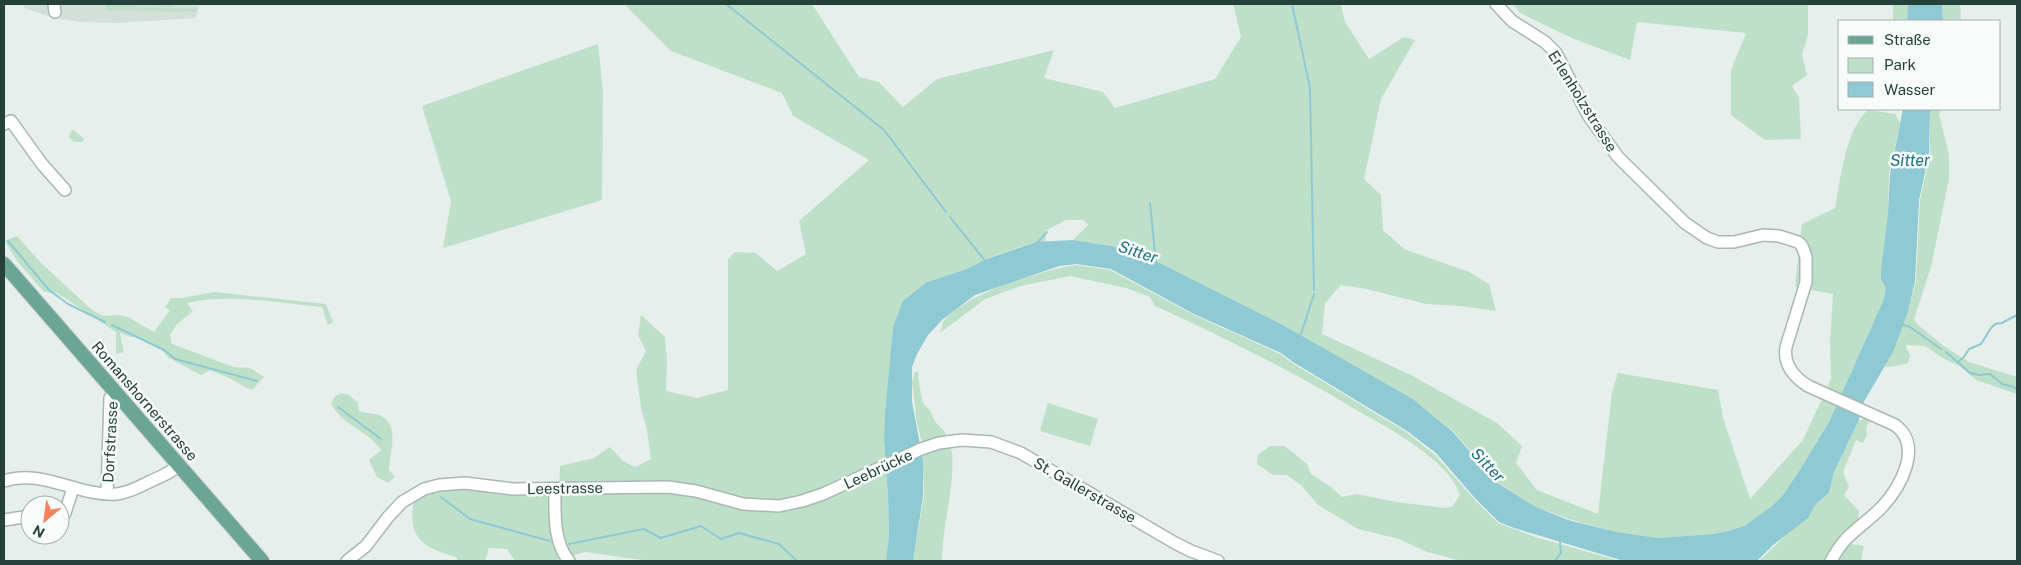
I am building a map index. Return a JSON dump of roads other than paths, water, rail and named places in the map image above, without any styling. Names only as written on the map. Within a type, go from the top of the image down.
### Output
[{"type":"main road","name":"Romanshornerstrasse","points":[[4,264],[262,561]]},
{"type":"street","name":"Erlenholzstrasse","points":[[1496,4],[1512,20],[1545,42],[1556,53],[1588,115],[1618,158],[1685,223],[1707,238],[1718,242],[1734,242],[1763,236],[1778,236],[1798,242],[1802,246],[1806,257],[1806,282],[1786,347],[1786,358],[1790,369],[1797,378],[1901,429],[1908,442],[1910,454],[1902,474],[1888,499],[1880,509],[1846,539],[1831,561]]},
{"type":"street","points":[[7,123],[65,190]]},
{"type":"street","name":"Dorfstrasse","points":[[107,494],[110,398],[115,392]]},
{"type":"street","name":"St. Gallerstrasse","points":[[946,442],[981,440],[1012,449],[1042,464],[1175,543],[1218,561]]},
{"type":"street","name":"Leebrücke","points":[[811,498],[921,449],[946,442]]},
{"type":"street","name":"Dorfstrasse","points":[[4,481],[30,477],[107,494],[124,493],[175,469],[179,464]]},
{"type":"street","name":"Leestrasse","points":[[347,561],[366,546],[396,508],[412,495],[424,489],[451,483],[513,489],[668,486],[696,491],[743,504],[762,506],[791,504],[811,498]]},
{"type":"street","points":[[70,499],[73,488]]},
{"type":"street","points":[[555,489],[555,524],[562,553],[569,561]]},
{"type":"street","points":[[4,520],[20,518]]},
{"type":"water","points":[[1908,4],[1942,4],[1943,20],[1907,20]]},
{"type":"water","name":"Sitter","points":[[1903,110],[1930,110],[1929,155],[1919,200],[1915,281],[1908,312],[1893,352],[1862,405],[1859,420],[1834,472],[1829,493],[1815,505],[1808,518],[1773,545],[1757,561],[1624,561],[1499,522],[1474,497],[1436,453],[1407,431],[1281,353],[1194,314],[1111,269],[1076,264],[1059,266],[975,295],[943,319],[928,335],[912,367],[912,402],[923,461],[923,496],[913,561],[886,561],[889,534],[884,440],[885,415],[893,327],[903,301],[927,282],[964,270],[987,259],[1036,242],[1073,240],[1117,247],[1142,254],[1281,324],[1413,399],[1453,432],[1496,482],[1536,507],[1568,520],[1617,532],[1658,538],[1713,534],[1744,526],[1772,506],[1783,495],[1801,468],[1829,422],[1883,301],[1886,289],[1881,279],[1881,270],[1888,213],[1890,174]]},
{"type":"waterway","points":[[726,4],[884,130],[946,212]]},
{"type":"waterway","points":[[1292,4],[1310,88],[1314,290]]},
{"type":"waterway","name":"Sitter","points":[[1150,203],[1156,263]]},
{"type":"waterway","points":[[950,217],[986,262]]},
{"type":"waterway","points":[[1037,243],[1047,232]]},
{"type":"waterway","points":[[8,241],[49,290],[68,304],[105,322]]},
{"type":"waterway","points":[[1300,337],[1314,294]]},
{"type":"waterway","points":[[1959,361],[1969,349],[1981,344],[1995,324],[2002,323],[2017,315]]},
{"type":"waterway","points":[[1901,324],[1910,327],[1941,349]]},
{"type":"waterway","points":[[112,325],[164,350],[175,359],[257,381]]},
{"type":"waterway","points":[[1946,352],[1970,373],[1979,375],[1990,374],[2002,384],[2014,387],[2017,390]]},
{"type":"waterway","points":[[338,407],[381,439]]},
{"type":"waterway","points":[[441,497],[470,519],[550,541]]},
{"type":"waterway","points":[[569,544],[644,529],[661,538],[701,526],[721,539],[739,533],[779,544],[797,561]]},
{"type":"waterway","points":[[1555,561],[1561,553],[1560,541]]}]
